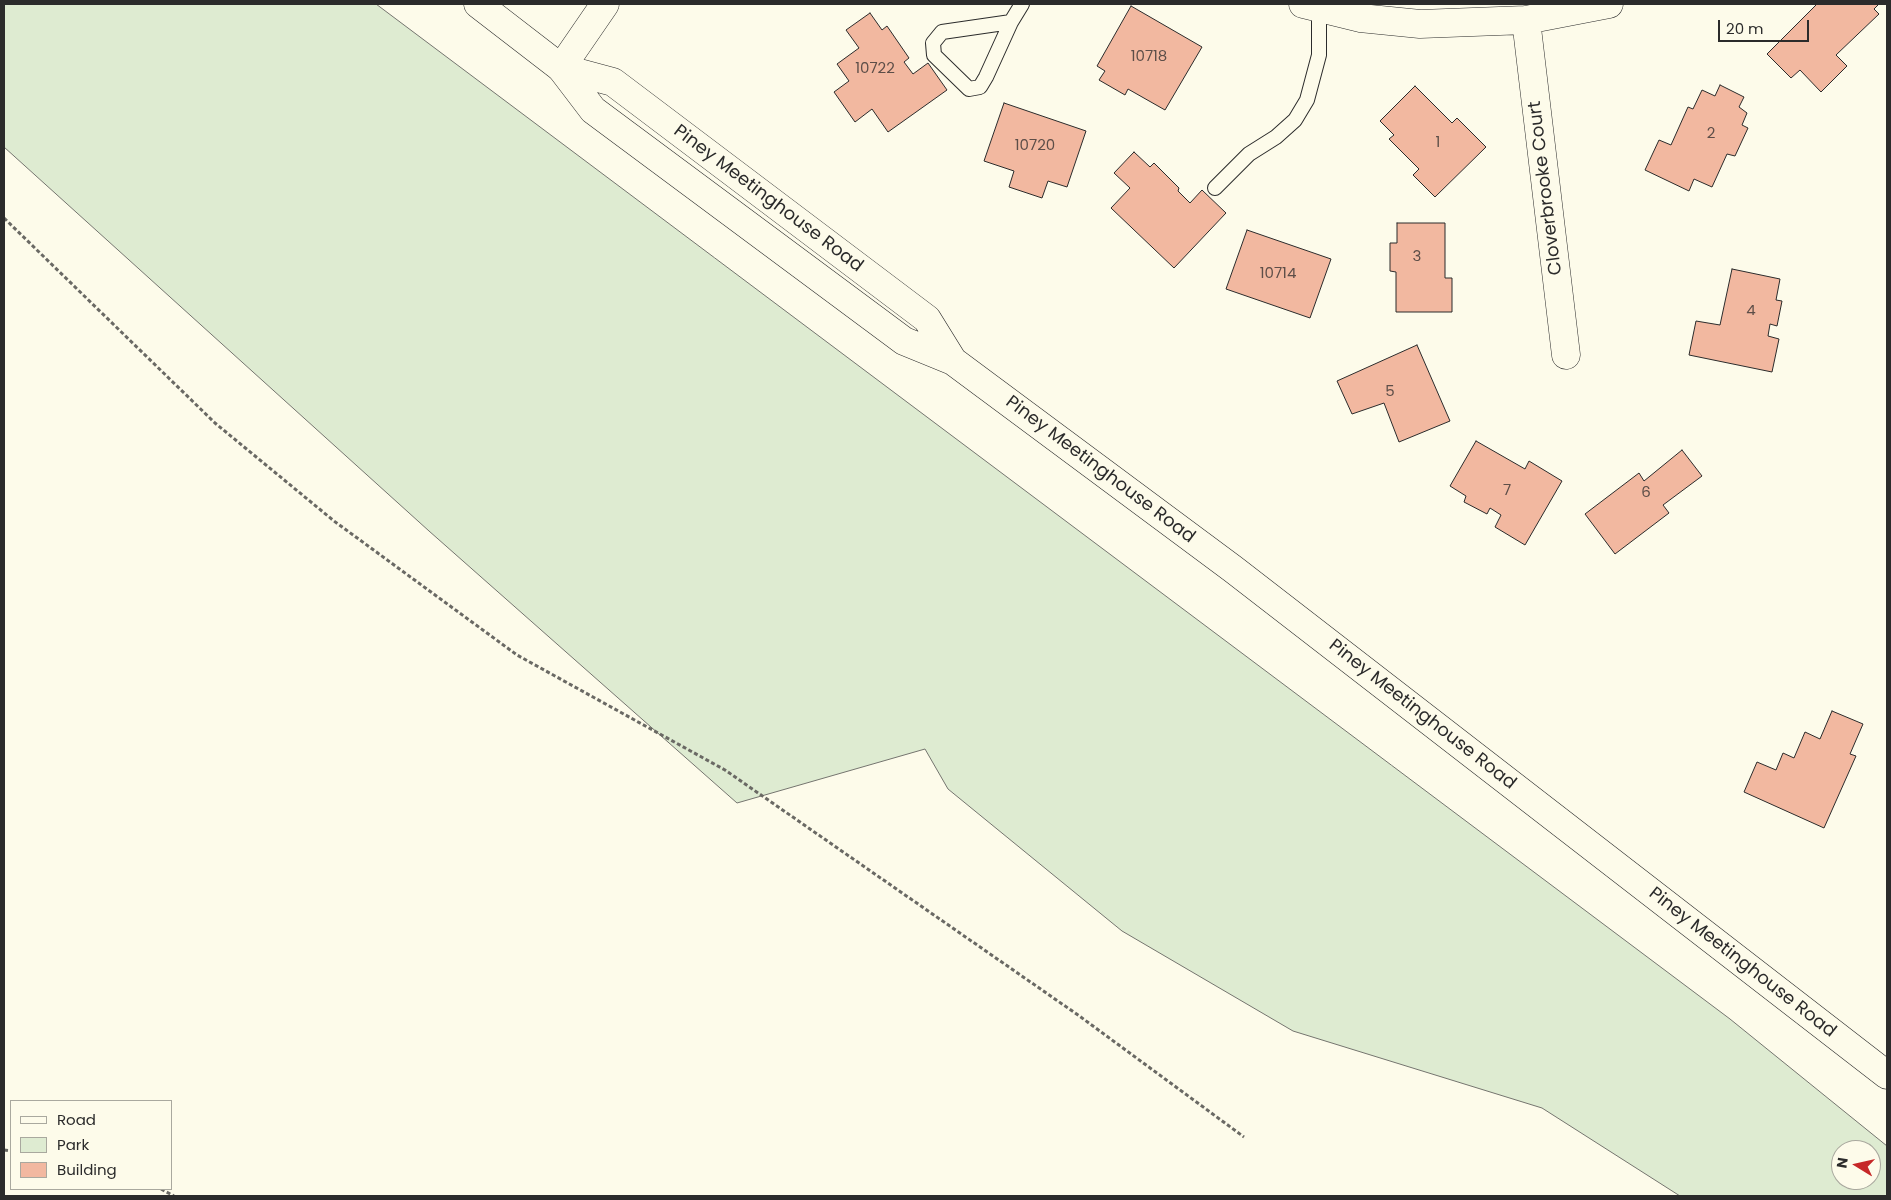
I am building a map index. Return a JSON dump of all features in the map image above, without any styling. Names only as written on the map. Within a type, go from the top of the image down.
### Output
[{"type":"main road","name":"Piney Meetinghouse Road","points":[[478,4],[561,68],[613,82],[927,319],[953,360],[1233,568],[1887,1075]]},
{"type":"main road","points":[[561,68],[605,4]]},
{"type":"main road","points":[[1311,6],[1360,18],[1420,24],[1526,20],[1609,4]]},
{"type":"main road","name":"Cloverbrooke Court","points":[[1526,20],[1566,355]]},
{"type":"lane","points":[[1011,22],[942,32],[933,43],[934,55],[969,89],[980,87],[1011,22],[1022,4]]},
{"type":"lane","points":[[1215,188],[1248,154],[1276,137],[1294,120],[1308,100],[1319,55],[1311,6]]},
{"type":"path","points":[[4,218],[215,423],[334,521],[517,655],[725,770],[1046,993],[1244,1137]]},
{"type":"path","points":[[163,1190],[174,1196]]},
{"type":"green space","points":[[4,4],[376,4],[1730,1019],[1880,1140],[1831,1140],[1831,1190],[1881,1190],[1881,1141],[1887,1146],[1887,1196],[1680,1196],[1542,1108],[1293,1031],[1122,931],[948,789],[925,749],[737,803],[429,531],[4,147]]},
{"type":"building","points":[[1817,4],[1879,4],[1874,9],[1879,14],[1836,55],[1847,66],[1821,92],[1800,70],[1791,78],[1767,54]]},
{"type":"building","points":[[1131,6],[1202,47],[1165,110],[1128,89],[1125,95],[1099,80],[1105,71],[1097,66]]},
{"type":"building","points":[[870,13],[882,30],[887,26],[909,58],[904,62],[913,74],[928,63],[947,90],[888,132],[872,109],[855,122],[834,92],[849,81],[837,64],[859,48],[846,30]]},
{"type":"building","points":[[1720,85],[1744,97],[1739,107],[1747,113],[1742,125],[1748,128],[1735,156],[1727,154],[1712,187],[1694,179],[1689,191],[1645,170],[1659,140],[1671,145],[1688,107],[1693,109],[1702,90],[1715,96]]},
{"type":"building","points":[[1415,86],[1452,123],[1457,118],[1486,147],[1435,197],[1413,175],[1419,169],[1389,139],[1394,135],[1380,121]]},
{"type":"building","points":[[1004,103],[1086,131],[1067,187],[1048,181],[1042,198],[1009,187],[1014,171],[984,161]]},
{"type":"building","points":[[1134,152],[1150,167],[1154,163],[1179,188],[1178,191],[1190,203],[1202,190],[1226,213],[1174,268],[1111,208],[1130,188],[1114,173]]},
{"type":"building","points":[[1397,223],[1445,223],[1445,278],[1452,278],[1452,312],[1396,312],[1396,272],[1390,271],[1390,243],[1397,243]]},
{"type":"building","points":[[1247,230],[1331,259],[1310,318],[1226,289]]},
{"type":"building","points":[[1732,269],[1780,279],[1776,300],[1782,301],[1777,326],[1770,324],[1768,336],[1779,339],[1772,372],[1689,355],[1696,321],[1720,325]]},
{"type":"building","points":[[1417,345],[1450,421],[1399,442],[1384,403],[1352,414],[1337,381]]},
{"type":"building","points":[[1476,441],[1525,469],[1529,461],[1562,481],[1525,545],[1495,527],[1501,515],[1490,508],[1487,514],[1464,502],[1466,496],[1450,486]]},
{"type":"building","points":[[1682,450],[1702,476],[1663,505],[1669,513],[1615,554],[1585,514],[1639,473],[1644,481]]},
{"type":"building","points":[[1832,711],[1863,724],[1850,754],[1856,756],[1824,828],[1744,792],[1757,762],[1776,770],[1783,753],[1794,758],[1805,732],[1820,739]]}]
